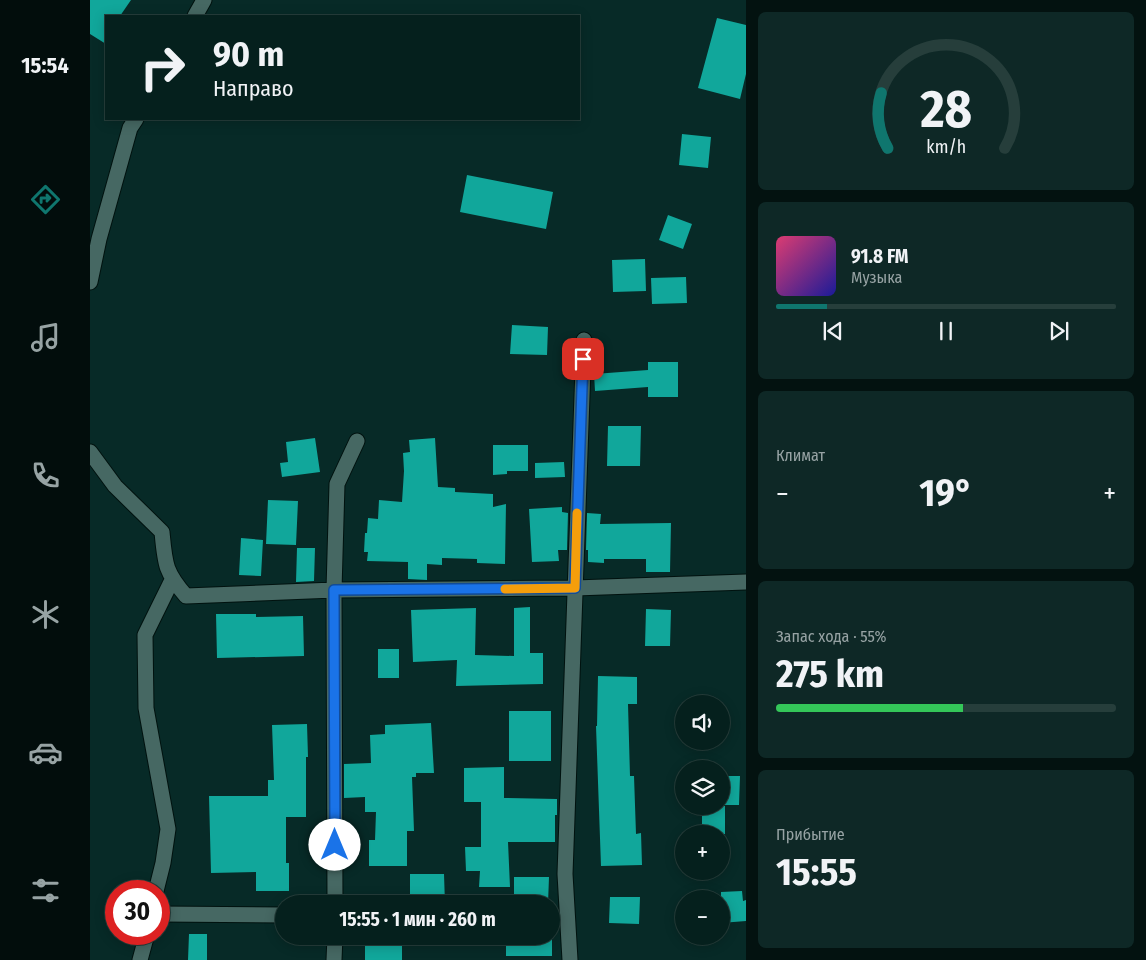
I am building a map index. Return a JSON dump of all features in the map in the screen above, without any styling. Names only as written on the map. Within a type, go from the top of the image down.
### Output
[{"type":"street","points":[[196,15],[204,0]]},
{"type":"street","points":[[90,282],[99,239],[130,128],[135,120]]},
{"type":"street","points":[[570,960],[565,874],[584,340]]},
{"type":"street","points":[[335,895],[334,590],[337,484],[357,441]]},
{"type":"street","points":[[90,452],[115,486],[162,532],[164,559],[172,580],[186,596],[334,590],[575,588],[746,582]]},
{"type":"street","points":[[159,880],[168,829],[146,708],[145,635],[172,580]]},
{"type":"street","points":[[170,914],[275,915]]},
{"type":"street","points":[[140,960],[143,945]]},
{"type":"street","points":[[334,960],[335,945]]},
{"type":"building","points":[[90,0],[131,0],[121,15],[105,15],[105,43],[90,34]]},
{"type":"building","points":[[717,18],[746,25],[746,74],[740,99],[698,88]]},
{"type":"building","points":[[682,134],[711,137],[708,168],[679,165]]},
{"type":"building","points":[[467,175],[553,192],[546,229],[460,212]]},
{"type":"building","points":[[668,215],[692,224],[683,249],[659,240]]},
{"type":"building","points":[[645,259],[646,291],[613,292],[612,260]]},
{"type":"building","points":[[686,277],[687,303],[652,304],[651,278]]},
{"type":"building","points":[[512,325],[548,327],[547,355],[510,354]]},
{"type":"building","points":[[648,362],[678,362],[678,397],[648,397],[648,387],[595,391],[594,374],[648,370]]},
{"type":"building","points":[[608,426],[641,426],[640,466],[607,466]]},
{"type":"building","points":[[315,438],[320,472],[282,477],[280,463],[288,462],[286,442]]},
{"type":"building","points":[[435,438],[438,487],[455,488],[455,492],[493,494],[493,507],[506,504],[505,564],[477,563],[477,559],[442,558],[442,565],[427,564],[427,580],[408,579],[408,562],[367,561],[368,552],[364,552],[368,518],[378,519],[379,500],[402,502],[403,453],[410,452],[409,440]]},
{"type":"building","points":[[493,445],[528,445],[528,471],[507,471],[507,474],[493,475]]},
{"type":"building","points":[[564,462],[565,477],[535,478],[535,463]]},
{"type":"building","points":[[268,500],[298,501],[296,545],[266,544]]},
{"type":"building","points":[[562,507],[562,512],[568,513],[567,550],[558,550],[559,561],[532,562],[529,509]]},
{"type":"building","points":[[587,513],[601,514],[600,524],[671,523],[670,572],[646,572],[646,559],[604,559],[604,563],[588,562],[588,550],[586,550]]},
{"type":"building","points":[[241,538],[263,540],[261,576],[239,575]]},
{"type":"building","points":[[297,548],[315,548],[314,581],[296,582]]},
{"type":"building","points":[[530,607],[530,653],[543,653],[543,684],[456,686],[457,660],[413,662],[411,610],[476,608],[475,655],[514,656],[514,608]]},
{"type":"building","points":[[646,609],[671,610],[670,646],[645,646]]},
{"type":"building","points":[[216,614],[256,614],[256,617],[303,616],[304,656],[217,658]]},
{"type":"building","points":[[378,649],[399,649],[399,678],[378,678]]},
{"type":"building","points":[[598,676],[637,677],[637,704],[628,704],[630,776],[634,776],[636,834],[641,833],[642,865],[601,866],[596,726]]},
{"type":"building","points":[[509,711],[551,711],[551,761],[509,761]]},
{"type":"building","points":[[431,723],[434,773],[416,773],[416,777],[412,777],[414,831],[407,831],[407,866],[369,866],[369,840],[375,840],[376,812],[365,812],[365,797],[344,798],[344,764],[371,763],[370,735],[385,734],[385,725]]},
{"type":"building","points":[[307,724],[306,817],[286,817],[286,863],[289,863],[289,891],[256,891],[256,872],[211,873],[209,796],[268,796],[268,780],[274,780],[272,725]]},
{"type":"building","points":[[504,767],[504,798],[557,799],[555,842],[508,842],[510,887],[479,887],[480,871],[466,871],[465,847],[481,847],[481,802],[464,802],[464,768]]},
{"type":"building","points":[[730,776],[740,776],[739,805],[730,805]]},
{"type":"building","points":[[702,815],[725,815],[725,825],[702,825]]},
{"type":"building","points":[[410,874],[444,874],[445,895],[410,895]]},
{"type":"building","points":[[514,877],[549,877],[548,895],[514,895]]},
{"type":"building","points":[[742,891],[743,901],[746,900],[746,921],[730,922],[730,892]]},
{"type":"building","points":[[610,897],[640,897],[639,924],[609,923]]},
{"type":"building","points":[[189,934],[207,934],[207,960],[188,960]]},
{"type":"building","points":[[506,945],[552,945],[552,956],[506,956]]},
{"type":"building","points":[[365,946],[402,946],[402,960],[365,960]]},
{"type":"slow traffic","points":[[505,589],[575,588],[577,513]]},
{"type":"route","points":[[335,845],[334,590],[575,588],[583,359]]}]
